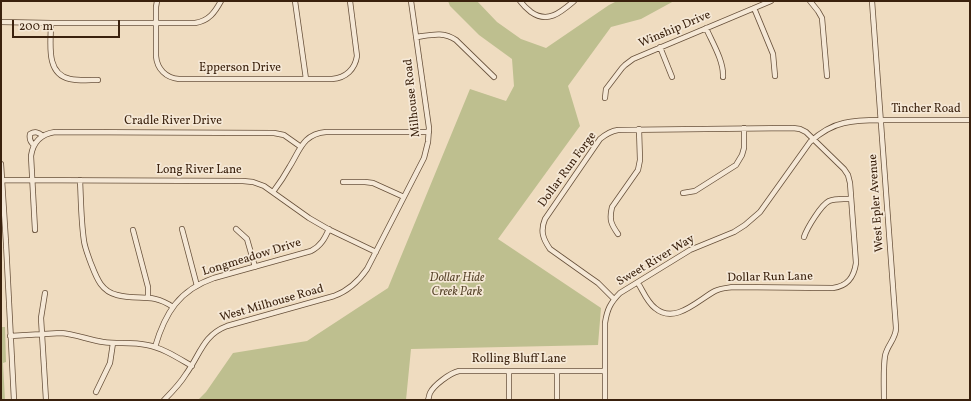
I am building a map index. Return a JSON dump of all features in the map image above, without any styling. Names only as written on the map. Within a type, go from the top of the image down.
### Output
[{"type":"street","name":"Epperson Drive","points":[[158,1],[156,8],[157,63],[164,74],[179,79],[332,79],[342,77],[353,68],[357,55],[350,1]]},
{"type":"street","points":[[1,22],[194,23],[200,22],[213,14],[221,1]]},
{"type":"street","points":[[295,1],[306,79]]},
{"type":"street","name":"Milhouse Road","points":[[376,252],[424,158],[428,142],[429,132],[411,1]]},
{"type":"street","points":[[520,1],[533,14],[547,17],[559,13],[574,1]]},
{"type":"street","name":"Winship Drive","points":[[605,98],[606,89],[625,64],[633,59],[771,1]]},
{"type":"street","points":[[810,1],[822,18],[827,76]]},
{"type":"street","name":"West Epler Avenue","points":[[872,1],[896,328],[895,337],[887,348],[885,356],[884,400]]},
{"type":"street","points":[[754,8],[773,54],[775,76]]},
{"type":"street","points":[[51,23],[51,57],[53,65],[57,71],[65,77],[71,79],[98,80]]},
{"type":"street","points":[[706,28],[720,60],[723,77]]},
{"type":"street","points":[[416,37],[440,34],[452,37],[494,77]]},
{"type":"street","points":[[660,47],[672,77]]},
{"type":"street","name":"Tincher Road","points":[[881,120],[970,120]]},
{"type":"street","name":"Sweet River Way","points":[[605,400],[606,313],[614,299],[690,250],[734,232],[754,219],[810,142],[829,128],[843,123],[881,120]]},
{"type":"street","points":[[684,193],[695,191],[736,165],[744,148],[744,128]]},
{"type":"street","name":"Dollar Run Forge","points":[[614,299],[598,283],[550,249],[545,242],[542,230],[545,219],[600,139],[606,134],[618,130],[793,128],[806,132],[844,169],[848,175],[850,183],[856,262],[855,270],[850,280]]},
{"type":"street","points":[[618,234],[612,225],[610,214],[612,207],[638,170],[640,160],[639,129]]},
{"type":"street","name":"Cradle River Drive","points":[[35,230],[31,156],[34,145],[29,137],[33,132],[38,132],[43,136],[55,132],[274,133],[284,135],[301,147]]},
{"type":"street","points":[[272,192],[290,167],[304,142],[322,132],[429,132]]},
{"type":"street","points":[[34,145],[43,136]]},
{"type":"street","points":[[1,164],[4,250],[14,400]]},
{"type":"street","name":"Long River Lane","points":[[2,180],[246,181],[259,184],[309,218],[376,252]]},
{"type":"street","points":[[80,180],[84,241],[98,281],[105,290],[113,294],[161,300],[173,307]]},
{"type":"street","points":[[343,182],[373,183],[404,197]]},
{"type":"street","points":[[804,237],[807,230],[825,204],[834,200],[851,199]]},
{"type":"street","points":[[236,229],[248,240],[255,267]]},
{"type":"street","name":"Longmeadow Drive","points":[[155,347],[163,322],[182,296],[217,277],[310,252],[322,243],[329,229]]},
{"type":"street","points":[[133,230],[148,287],[148,298]]},
{"type":"street","points":[[182,230],[198,286]]},
{"type":"street","name":"West Milhouse Road","points":[[164,400],[181,382],[206,341],[220,329],[330,298],[346,291],[362,276],[376,252]]},
{"type":"street","name":"Dollar Run Lane","points":[[638,283],[650,304],[654,308],[665,314],[673,314],[680,312],[723,288],[833,288],[838,287],[850,280]]},
{"type":"street","points":[[45,293],[41,318],[41,334],[46,400]]},
{"type":"street","points":[[10,336],[68,334],[93,340],[141,344],[155,347],[167,352],[192,366]]},
{"type":"street","points":[[96,392],[110,363],[113,342]]},
{"type":"street","points":[[509,370],[509,400]]},
{"type":"street","name":"Rolling Bluff Lane","points":[[428,400],[431,392],[438,384],[452,373],[458,371],[605,371]]},
{"type":"street","points":[[557,371],[557,400]]},
{"type":"green space","name":"Dollar Hide Creek Park","points":[[448,1],[477,1],[497,22],[521,39],[546,48],[617,1],[674,1],[641,19],[611,27],[568,86],[580,126],[498,239],[601,308],[598,345],[411,349],[406,400],[198,400],[206,392],[233,353],[307,341],[388,288],[470,89],[506,101],[514,86],[512,59],[479,35],[450,6]]},
{"type":"green space","points":[[1,311],[2,327],[5,327],[6,362],[3,363],[5,400],[1,400]]}]
